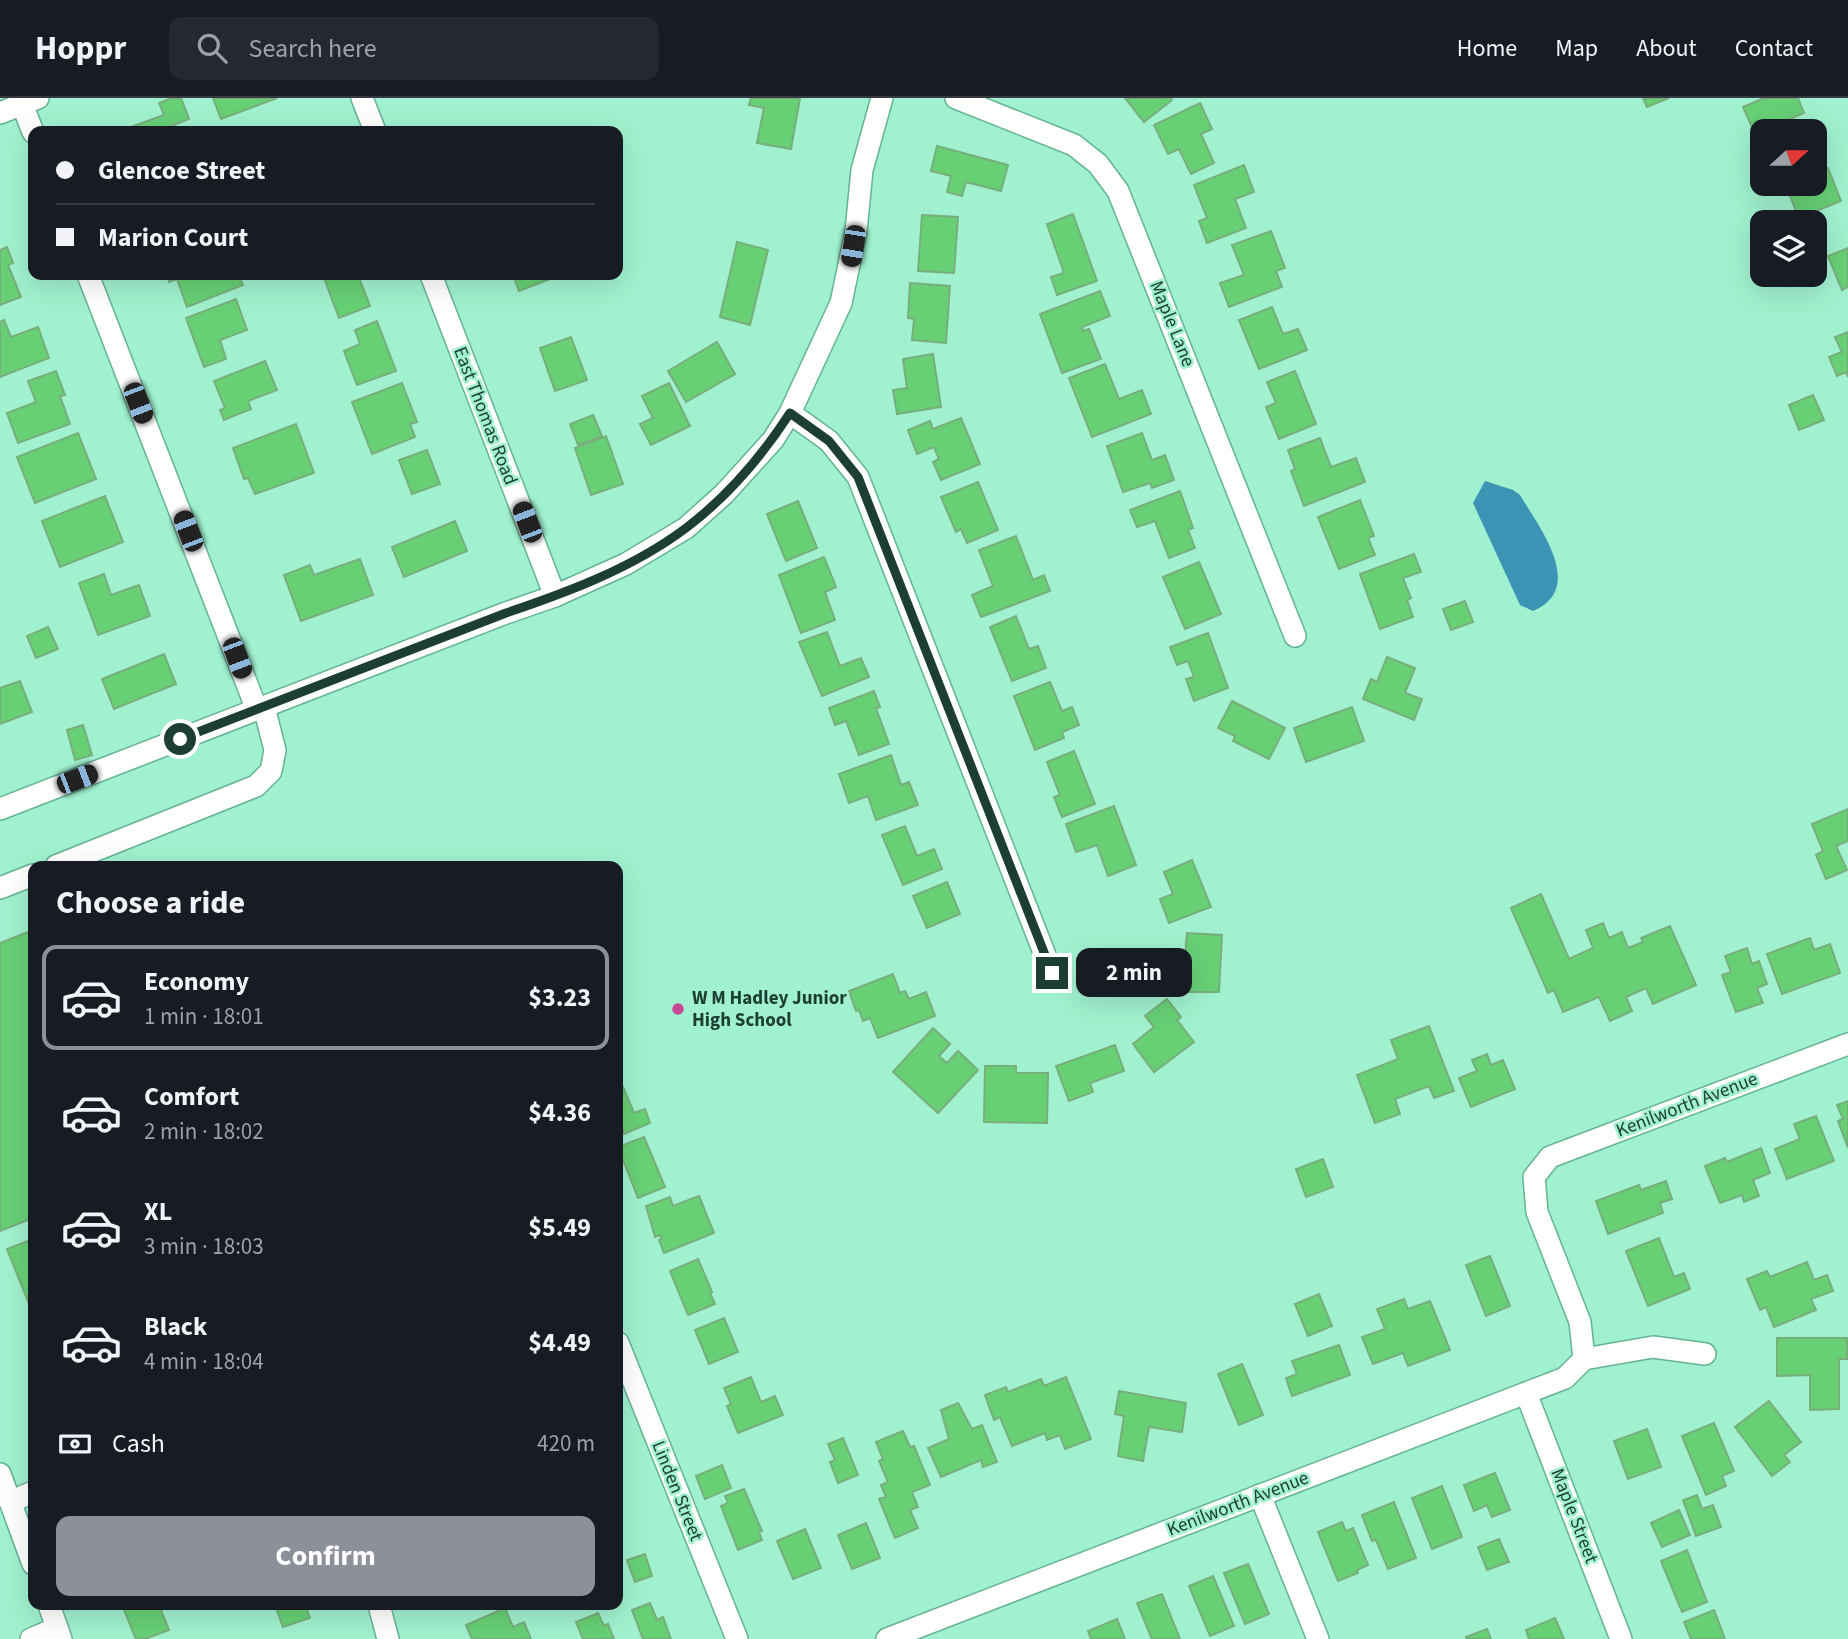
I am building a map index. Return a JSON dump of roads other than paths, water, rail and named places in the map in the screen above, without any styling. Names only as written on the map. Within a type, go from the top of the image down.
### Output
[{"type":"street","points":[[362,98],[373,126]]},
{"type":"street","points":[[0,809],[555,596],[626,564],[686,528],[746,472],[790,413],[841,303],[856,231],[862,170],[882,98]]},
{"type":"street","name":"Maple Lane","points":[[956,98],[1074,145],[1098,164],[1118,191],[1295,636]]},
{"type":"street","points":[[0,113],[30,101],[32,126]]},
{"type":"street","points":[[68,861],[256,786],[271,771],[275,750],[261,708],[91,280]]},
{"type":"street","name":"East Thomas Road","points":[[433,280],[555,596]]},
{"type":"street","points":[[790,413],[829,441],[858,477],[1052,973]]},
{"type":"street","points":[[0,888],[28,877]]},
{"type":"street","name":"Kenilworth Avenue","points":[[887,1639],[1565,1378],[1584,1359],[1580,1322],[1537,1212],[1534,1177],[1550,1157],[1848,1044]]},
{"type":"street","points":[[1584,1359],[1653,1347],[1705,1354]]},
{"type":"street","name":"Linden Street","points":[[623,1355],[737,1639]]},
{"type":"street","name":"Maple Street","points":[[1526,1393],[1621,1639]]},
{"type":"street","points":[[0,1474],[28,1550]]},
{"type":"street","points":[[10,1502],[28,1494]]},
{"type":"street","points":[[1260,1495],[1318,1639]]},
{"type":"street","points":[[31,1639],[59,1633],[51,1610]]},
{"type":"street","points":[[380,1610],[388,1639]]},
{"type":"water","points":[[1485,481],[1520,495],[1554,556],[1558,573],[1556,588],[1549,601],[1533,611],[1520,605],[1473,503]]},
{"type":"place","name":"W M Hadley Junior High School","points":[[678,1009]]}]
